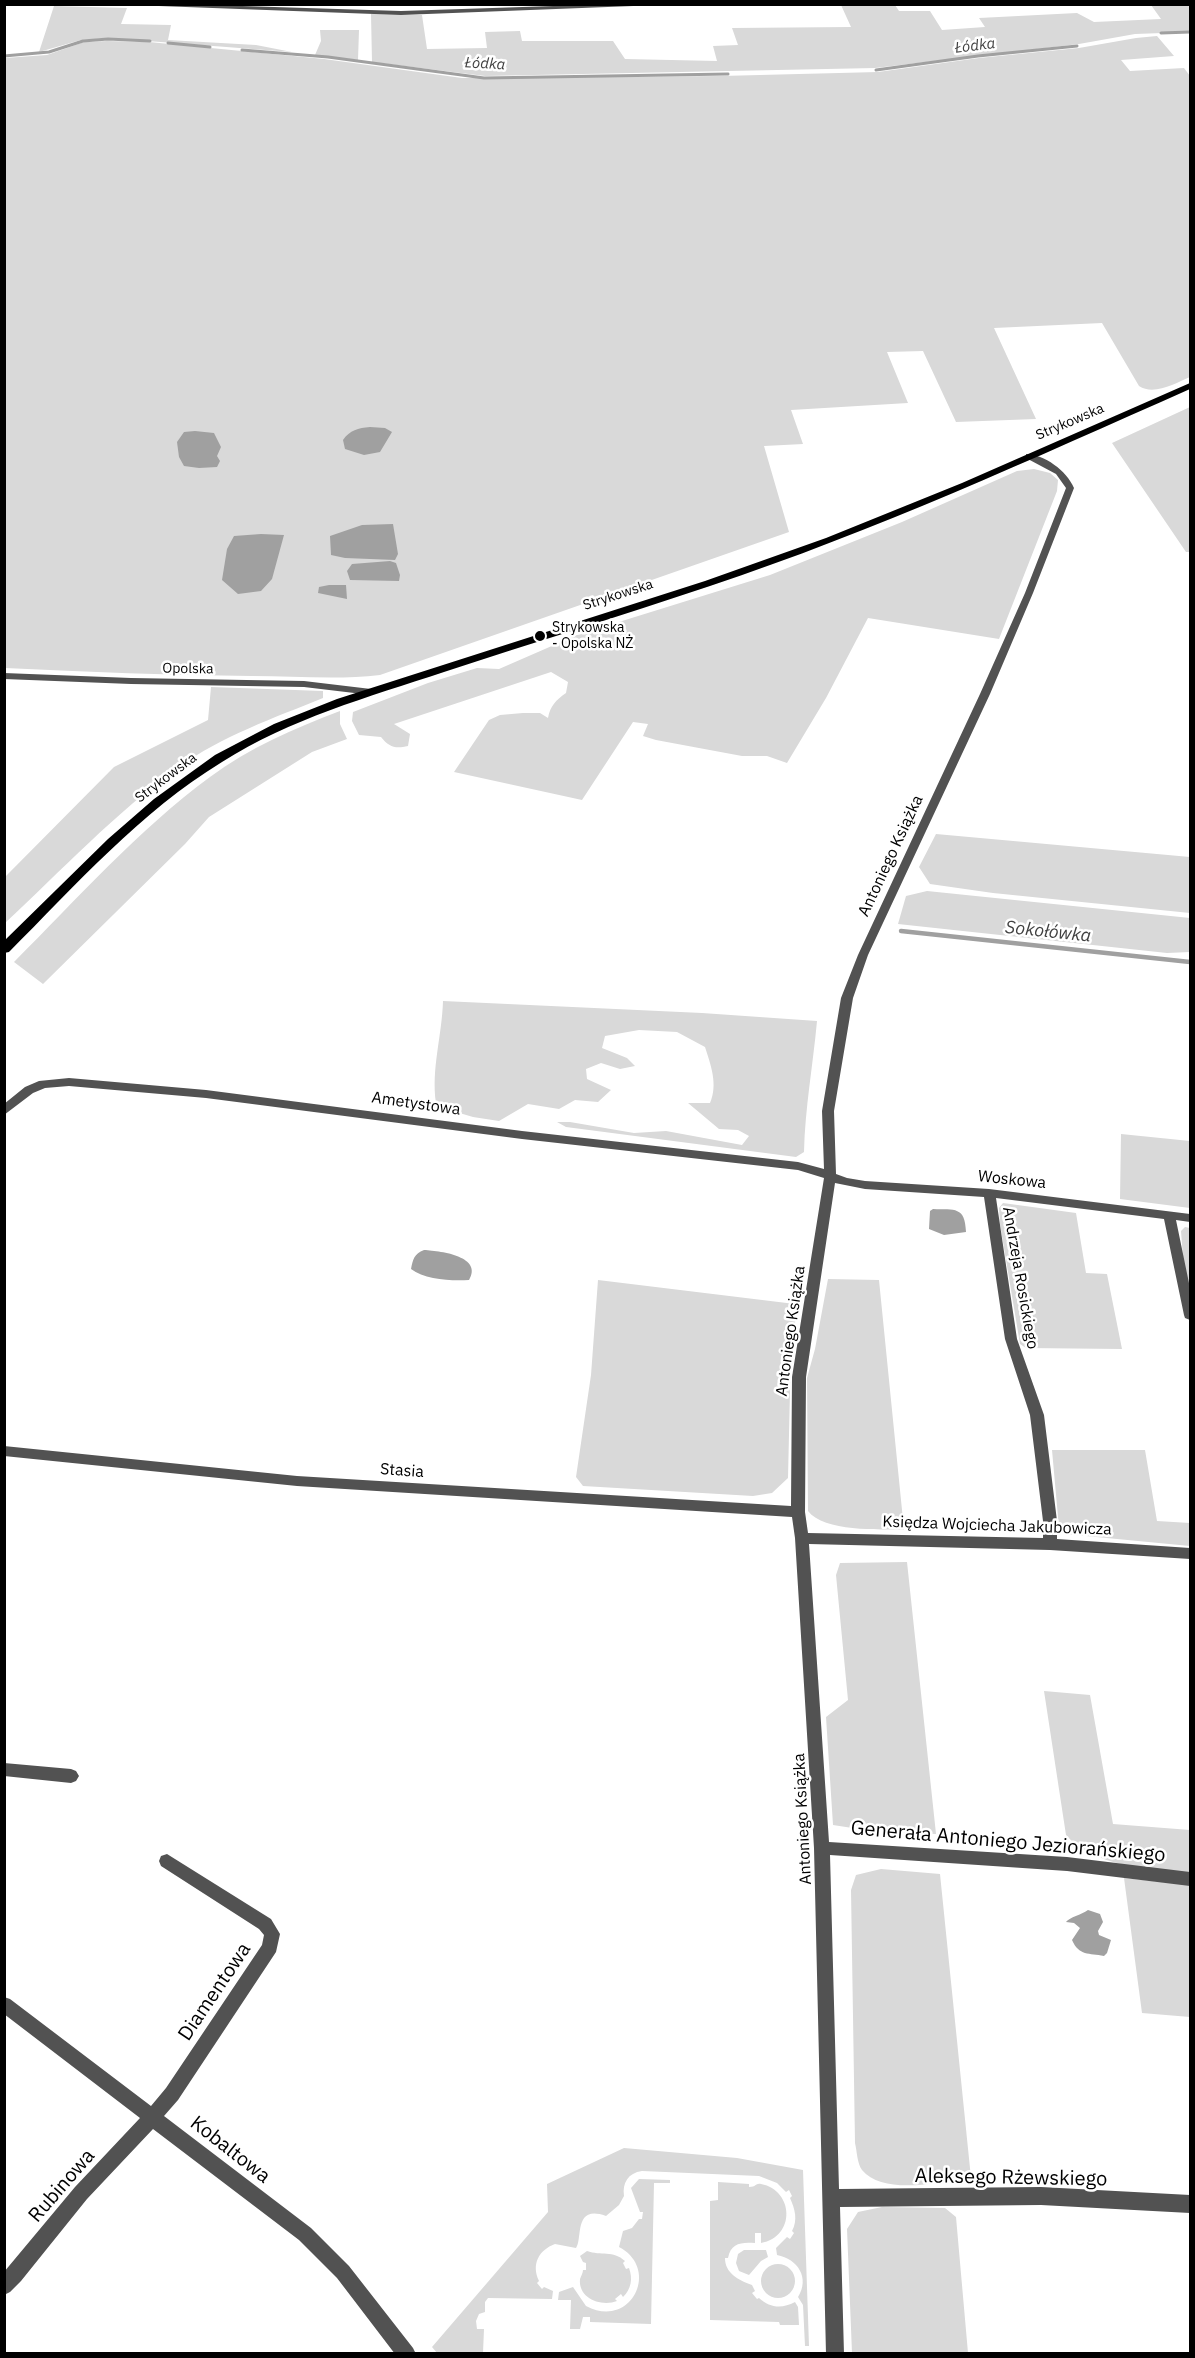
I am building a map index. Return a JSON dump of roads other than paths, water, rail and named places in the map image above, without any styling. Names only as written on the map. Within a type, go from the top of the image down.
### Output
[{"type":"main road","name":"Strykowska","points":[[4,949],[129,827],[182,782],[220,757],[261,735],[312,712],[787,556],[895,514],[1191,386]]},
{"type":"street","points":[[107,4],[400,13],[683,4]]},
{"type":"street","name":"Antoniego Książka","points":[[835,2354],[822,1848],[802,1538],[798,1512],[799,1377],[830,1177],[828,1111],[847,998],[863,955],[1024,603],[1070,488],[1068,479],[1058,471],[1029,456]]},
{"type":"street","name":"Opolska","points":[[4,676],[304,684],[371,692]]},
{"type":"street","name":"Ametystowa","points":[[4,1111],[29,1090],[43,1084],[69,1082],[206,1094],[522,1135],[798,1166],[810,1168],[830,1177]]},
{"type":"street","name":"Woskowa","points":[[830,1177],[865,1185],[989,1193],[1191,1218]]},
{"type":"street","name":"Andrzeja Rosickiego","points":[[989,1193],[1011,1339],[1037,1415],[1050,1521],[1050,1544]]},
{"type":"street","points":[[1169,1216],[1191,1315]]},
{"type":"street","name":"Stasia","points":[[4,1451],[297,1481],[798,1512]]},
{"type":"street","name":"Księdza Wojciecha Jakubowicza","points":[[802,1538],[1050,1544],[1191,1554]]},
{"type":"street","points":[[4,1769],[71,1776]]},
{"type":"street","name":"Generała Antoniego Jeziorańskiego","points":[[822,1848],[1067,1864],[1191,1879]]},
{"type":"street","name":"Diamentowa","points":[[153,2117],[172,2094],[263,1961],[270,1947],[272,1934],[266,1924],[167,1861]]},
{"type":"street","name":"Kobaltowa","points":[[4,2004],[305,2234],[343,2272],[407,2354]]},
{"type":"street","name":"Rubinowa","points":[[4,2286],[20,2271],[82,2192],[153,2117]]},
{"type":"street","name":"Aleksego Rżewskiego","points":[[831,2198],[1041,2196],[1191,2204]]},
{"type":"waterway","name":"Łódka","points":[[1161,33],[1190,32]]},
{"type":"waterway","name":"Łódka","points":[[4,56],[49,52],[83,41],[108,39],[150,41]]},
{"type":"waterway","name":"Łódka","points":[[168,43],[210,47]]},
{"type":"waterway","name":"Łódka","points":[[876,70],[978,56],[1077,46]]},
{"type":"waterway","name":"Łódka","points":[[242,50],[328,57],[484,78],[728,74]]},
{"type":"waterway","name":"Sokołówka","points":[[901,931],[1190,962]]},
{"type":"place","name":"Strykowska - Opolska NŻ","points":[[540,636]]}]
